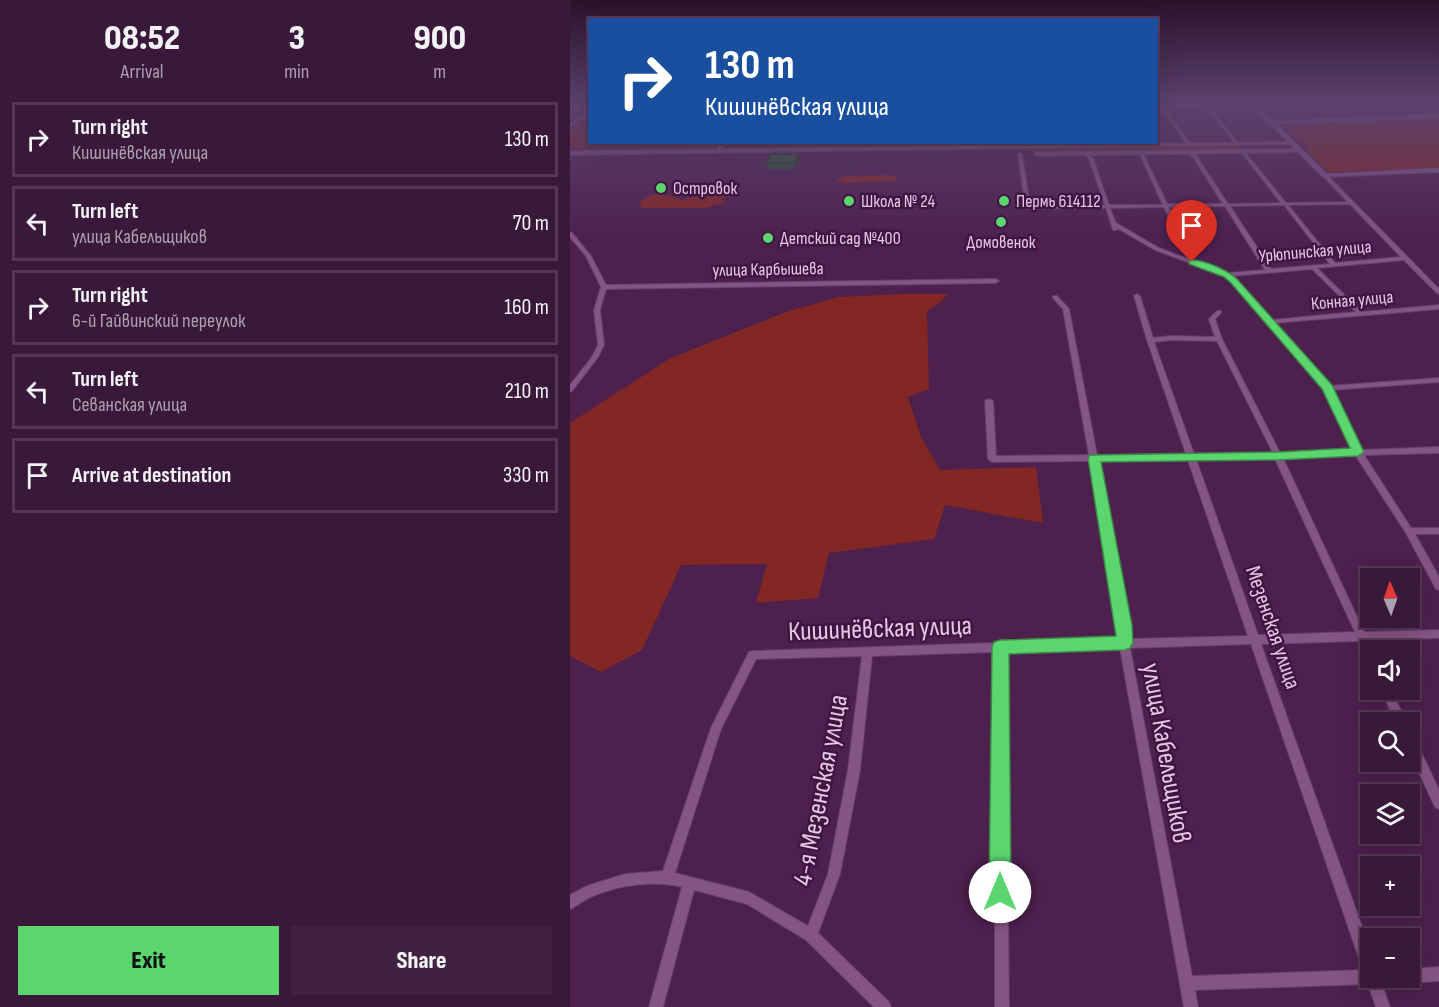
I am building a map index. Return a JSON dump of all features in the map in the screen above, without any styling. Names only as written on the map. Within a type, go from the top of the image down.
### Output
[{"type":"main road","points":[[1301,151],[1325,176],[1439,170]]},
{"type":"street","points":[[570,153],[911,149]]},
{"type":"street","points":[[1020,149],[1028,208],[1351,202]]},
{"type":"street","points":[[1044,149],[1141,153],[1301,151]]},
{"type":"street","points":[[1243,152],[1334,265]]},
{"type":"street","points":[[1141,153],[1192,262]]},
{"type":"street","points":[[1086,154],[1091,158],[1114,227],[1143,242],[1227,275],[1328,388],[1358,452],[1409,531],[1439,586]]},
{"type":"street","points":[[1190,154],[1195,156],[1269,271]]},
{"type":"street","points":[[1325,176],[1439,292]]},
{"type":"street","points":[[570,234],[588,256],[604,287],[597,310],[601,345],[595,357],[570,390]]},
{"type":"street","name":"Урюпинская улица","points":[[1227,275],[1406,258]]},
{"type":"street","points":[[1313,267],[1361,314]]},
{"type":"street","name":"улица Карбышева","points":[[604,287],[996,281]]},
{"type":"street","name":"Мезенская улица","points":[[1137,296],[1150,340],[1360,940]]},
{"type":"street","name":"улица Кабельщиков","points":[[1056,297],[1066,309],[1191,1007]]},
{"type":"street","name":"Конная улица","points":[[1268,322],[1439,307]]},
{"type":"street","points":[[1220,312],[1212,318],[1219,339],[1278,456],[1362,640]]},
{"type":"street","points":[[1150,340],[1219,339]]},
{"type":"street","points":[[1328,388],[1439,380]]},
{"type":"street","points":[[989,401],[992,459],[1278,456],[1439,450]]},
{"type":"street","points":[[1409,531],[1439,531]]},
{"type":"street","name":"Кишинёвская улица","points":[[667,877],[716,728],[753,655],[1439,634]]},
{"type":"street","points":[[1000,647],[1002,1007]]},
{"type":"street","name":"4-я Мезенская улица","points":[[811,935],[834,874],[854,770],[868,651]]},
{"type":"street","points":[[1420,762],[1439,803]]},
{"type":"street","points":[[570,902],[587,892],[625,880],[667,877],[749,898],[811,935],[884,1007]]},
{"type":"street","points":[[656,1007],[690,882]]},
{"type":"street","points":[[1420,975],[1439,974]]},
{"type":"street","points":[[1187,983],[1360,978]]},
{"type":"street","points":[[1376,988],[1383,1007]]},
{"type":"shaded area","points":[[1022,149],[1090,149],[1138,149],[1139,152],[1086,152],[1086,149],[1058,150],[1083,150],[1084,152],[1028,152]]},
{"type":"shaded area","points":[[1140,149],[1187,149],[1187,151],[1141,152]]},
{"type":"shaded area","points":[[1188,149],[1240,149],[1241,151],[1189,151]]},
{"type":"shaded area","points":[[1309,149],[1439,149],[1439,168],[1329,172],[1307,151]]},
{"type":"shaded area","points":[[889,175],[896,177],[895,181],[843,183],[836,180],[846,176]]},
{"type":"shaded area","points":[[736,188],[730,197],[722,198],[724,203],[704,208],[641,208],[640,203],[654,195],[671,196],[682,200],[708,191]]},
{"type":"shaded area","points":[[948,294],[927,311],[929,389],[908,397],[921,437],[940,470],[1036,467],[1043,523],[945,505],[934,539],[829,553],[818,598],[756,603],[767,564],[681,565],[642,650],[601,672],[570,656],[570,423],[669,359],[786,312],[839,297]]},
{"type":"building","points":[[772,154],[798,154],[794,163],[766,163]]},
{"type":"place","name":"Островок","points":[[661,188]]},
{"type":"place","name":"Школа № 24","points":[[849,201]]},
{"type":"place","name":"Пермь 614112","points":[[1004,201]]},
{"type":"place","name":"Домовенок","points":[[1001,222]]},
{"type":"place","name":"Детский сад №400","points":[[768,238]]},
{"type":"route","points":[[1000,892],[1000,647],[1125,643],[1124,625],[1094,458],[1278,456],[1358,452],[1328,388],[1234,281],[1227,275],[1192,262]]}]
